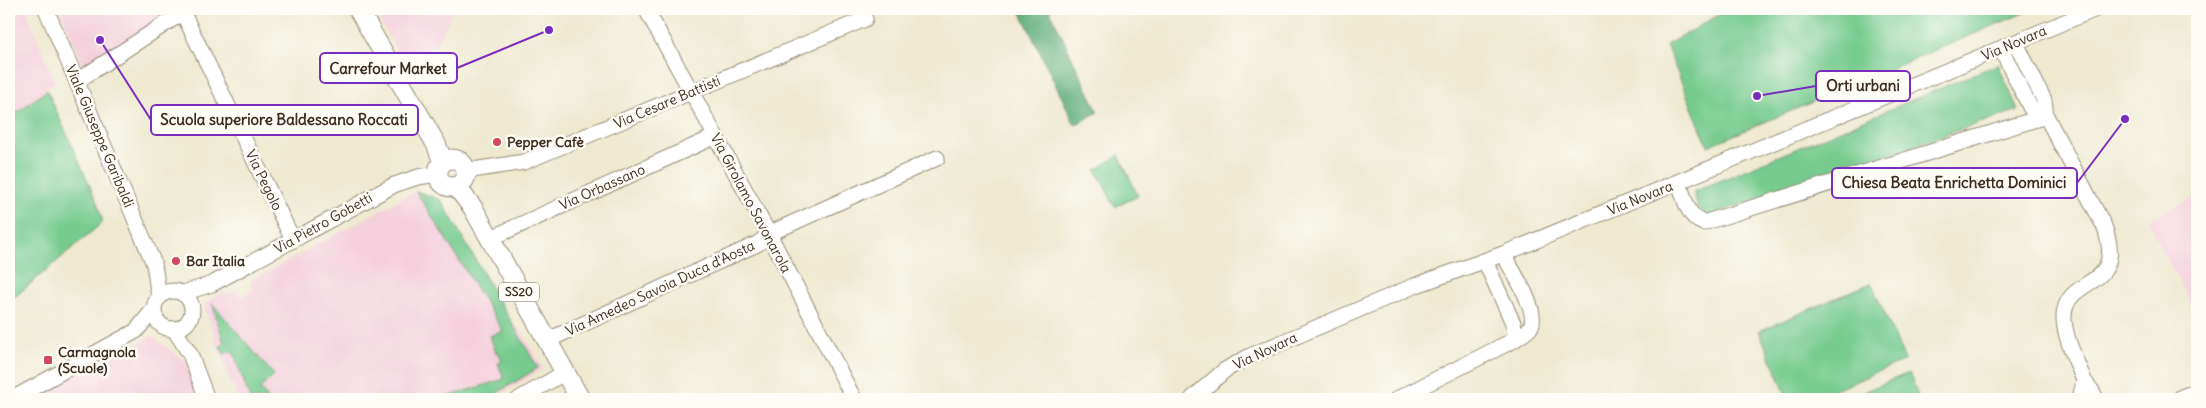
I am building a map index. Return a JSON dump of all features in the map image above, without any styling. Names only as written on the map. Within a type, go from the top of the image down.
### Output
[{"type":"main road","points":[[358,9],[436,144],[443,183],[451,187],[461,179]]},
{"type":"main road","name":"SS20","points":[[461,179],[473,208],[489,238],[580,399]]},
{"type":"main road","points":[[2182,399],[2197,393]]},
{"type":"street","name":"Viale Giuseppe Garibaldi","points":[[46,9],[167,298]]},
{"type":"street","name":"Via Girolamo Savonarola","points":[[646,9],[770,236],[854,399]]},
{"type":"street","name":"Via Novara","points":[[1192,399],[1224,370],[1250,356],[1414,286],[1503,254],[2096,9]]},
{"type":"street","points":[[77,81],[186,11]]},
{"type":"street","name":"Via Pegolo","points":[[186,11],[293,240]]},
{"type":"street","name":"Via Cesare Battisti","points":[[461,179],[524,162],[865,19]]},
{"type":"street","points":[[2016,43],[2044,100],[2046,116],[2104,226],[2110,243],[2110,261],[2101,275],[2069,299],[2064,314],[2065,326],[2084,381],[2096,399]]},
{"type":"street","points":[[2001,49],[2031,109],[2046,116]]},
{"type":"street","points":[[1679,182],[1690,213],[1696,221],[1703,223],[2046,116]]},
{"type":"street","name":"Via Orbassano","points":[[489,238],[716,136]]},
{"type":"street","name":"Via Amedeo Savoia Duca d'Aosta","points":[[546,341],[757,244],[777,230],[937,158]]},
{"type":"street","name":"Via Pietro Gobetti","points":[[167,298],[212,284],[394,185],[441,168]]},
{"type":"street","points":[[1397,399],[1514,340],[1530,328],[1533,320],[1531,307],[1503,254]]},
{"type":"street","points":[[1485,261],[1513,323],[1514,340]]},
{"type":"street","name":"Via Pietro Gobetti","points":[[192,308],[212,284]]},
{"type":"street","points":[[136,331],[175,327],[192,315],[191,302],[167,298]]},
{"type":"street","points":[[167,298],[157,320],[175,327],[190,354],[207,399]]},
{"type":"street","points":[[12,399],[136,331],[167,298]]},
{"type":"street","points":[[519,399],[564,373]]},
{"type":"street","points":[[2080,399],[2084,381]]},
{"type":"shaded area","points":[[9,9],[26,9],[55,82],[16,113],[9,105]]},
{"type":"shaded area","points":[[60,9],[174,9],[84,72]]},
{"type":"shaded area","points":[[373,9],[454,9],[436,44],[407,69]]},
{"type":"shaded area","points":[[416,191],[503,331],[519,327],[543,369],[492,399],[237,399],[203,304],[223,291],[226,295],[235,290],[241,297],[253,290],[250,281]]},
{"type":"shaded area","points":[[2197,196],[2197,314],[2162,251],[2148,220]]},
{"type":"shaded area","points":[[152,336],[187,363],[200,399],[26,399]]},
{"type":"green space","points":[[1019,9],[1049,9],[1098,112],[1075,125]]},
{"type":"green space","points":[[1729,9],[2033,9],[1708,146],[1666,45]]},
{"type":"green space","points":[[1998,64],[2018,110],[1702,218],[1693,192]]},
{"type":"green space","points":[[47,90],[97,202],[103,222],[9,302],[9,105],[16,113]]},
{"type":"green space","points":[[1119,155],[1138,196],[1115,207],[1096,170]]},
{"type":"green space","points":[[416,191],[441,200],[538,368],[487,399],[440,399],[504,379],[498,363],[502,362],[499,352],[496,353],[490,336],[503,331]]},
{"type":"green space","points":[[1871,283],[1905,360],[1814,399],[1788,399],[1759,331]]},
{"type":"green space","points":[[212,303],[274,375],[260,389],[269,399],[250,399],[233,351],[224,354],[220,346],[224,343]]},
{"type":"green space","points":[[1909,373],[1918,395],[1908,399],[1868,399],[1865,391]]},
{"type":"place","name":"Carrefour Market","points":[[549,30]]},
{"type":"place","name":"Scuola superiore Baldessano Roccati","points":[[100,40]]},
{"type":"place","name":"Orti urbani","points":[[1757,96]]},
{"type":"place","name":"Chiesa Beata Enrichetta Dominici","points":[[2125,119]]},
{"type":"place","name":"Pepper Cafè","points":[[497,142]]},
{"type":"place","name":"Bar Italia","points":[[176,261]]},
{"type":"place","name":"Carmagnola (Scuole)","points":[[48,360]]}]
